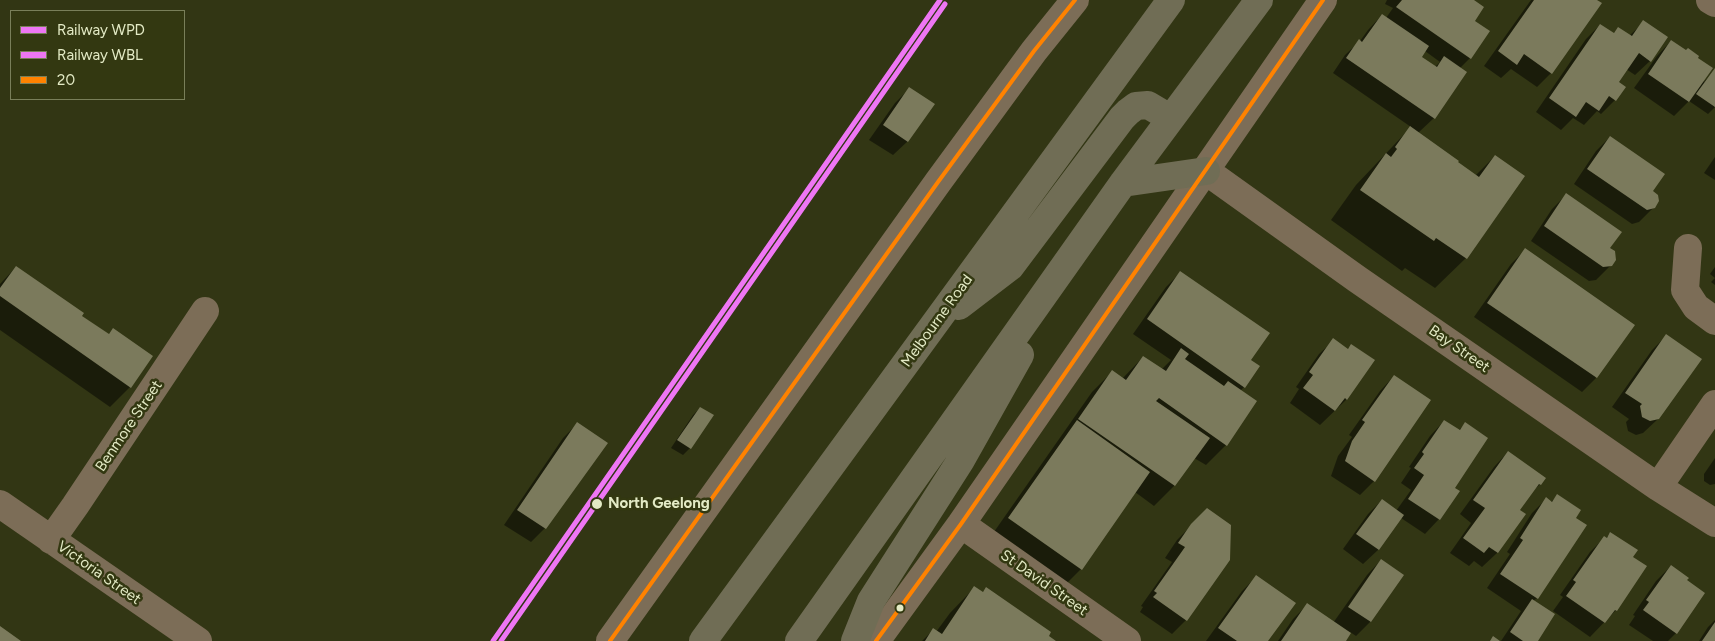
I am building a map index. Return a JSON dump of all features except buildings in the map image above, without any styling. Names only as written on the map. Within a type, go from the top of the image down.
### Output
[{"type":"highway","name":"Melbourne Road","points":[[703,641],[1171,0]]},
{"type":"highway","points":[[799,641],[1123,183],[1259,0]]},
{"type":"highway","points":[[934,326],[1010,267],[1128,112],[1136,106],[1148,105],[1170,118]]},
{"type":"highway","points":[[1123,183],[1206,171]]},
{"type":"highway","points":[[855,641],[871,601],[961,460],[1086,236]]},
{"type":"street","points":[[610,641],[938,182],[1034,51],[1075,0]]},
{"type":"street","points":[[876,641],[961,524],[1323,0]]},
{"type":"street","points":[[1710,0],[1715,3]]},
{"type":"street","name":"Bay Street","points":[[1206,171],[1357,279],[1658,487],[1715,523]]},
{"type":"street","points":[[1688,248],[1686,290],[1696,307],[1715,321]]},
{"type":"street","name":"Benmore Street","points":[[50,540],[132,422],[205,311]]},
{"type":"street","points":[[1658,487],[1715,404]]},
{"type":"street","name":"Victoria Street","points":[[0,504],[198,641]]},
{"type":"street","name":"St David Street","points":[[961,524],[1115,637]]},
{"type":"rail line","name":"WPD","points":[[493,641],[940,0]]},
{"type":"rail line","name":"WBL","points":[[501,641],[945,4]]},
{"type":"transit line","name":"20","points":[[610,641],[938,182],[1034,51],[1075,0]]},
{"type":"transit line","name":"20","points":[[876,641],[961,524],[1323,0]]},
{"type":"place","name":"North Geelong","points":[[597,504]]}]
